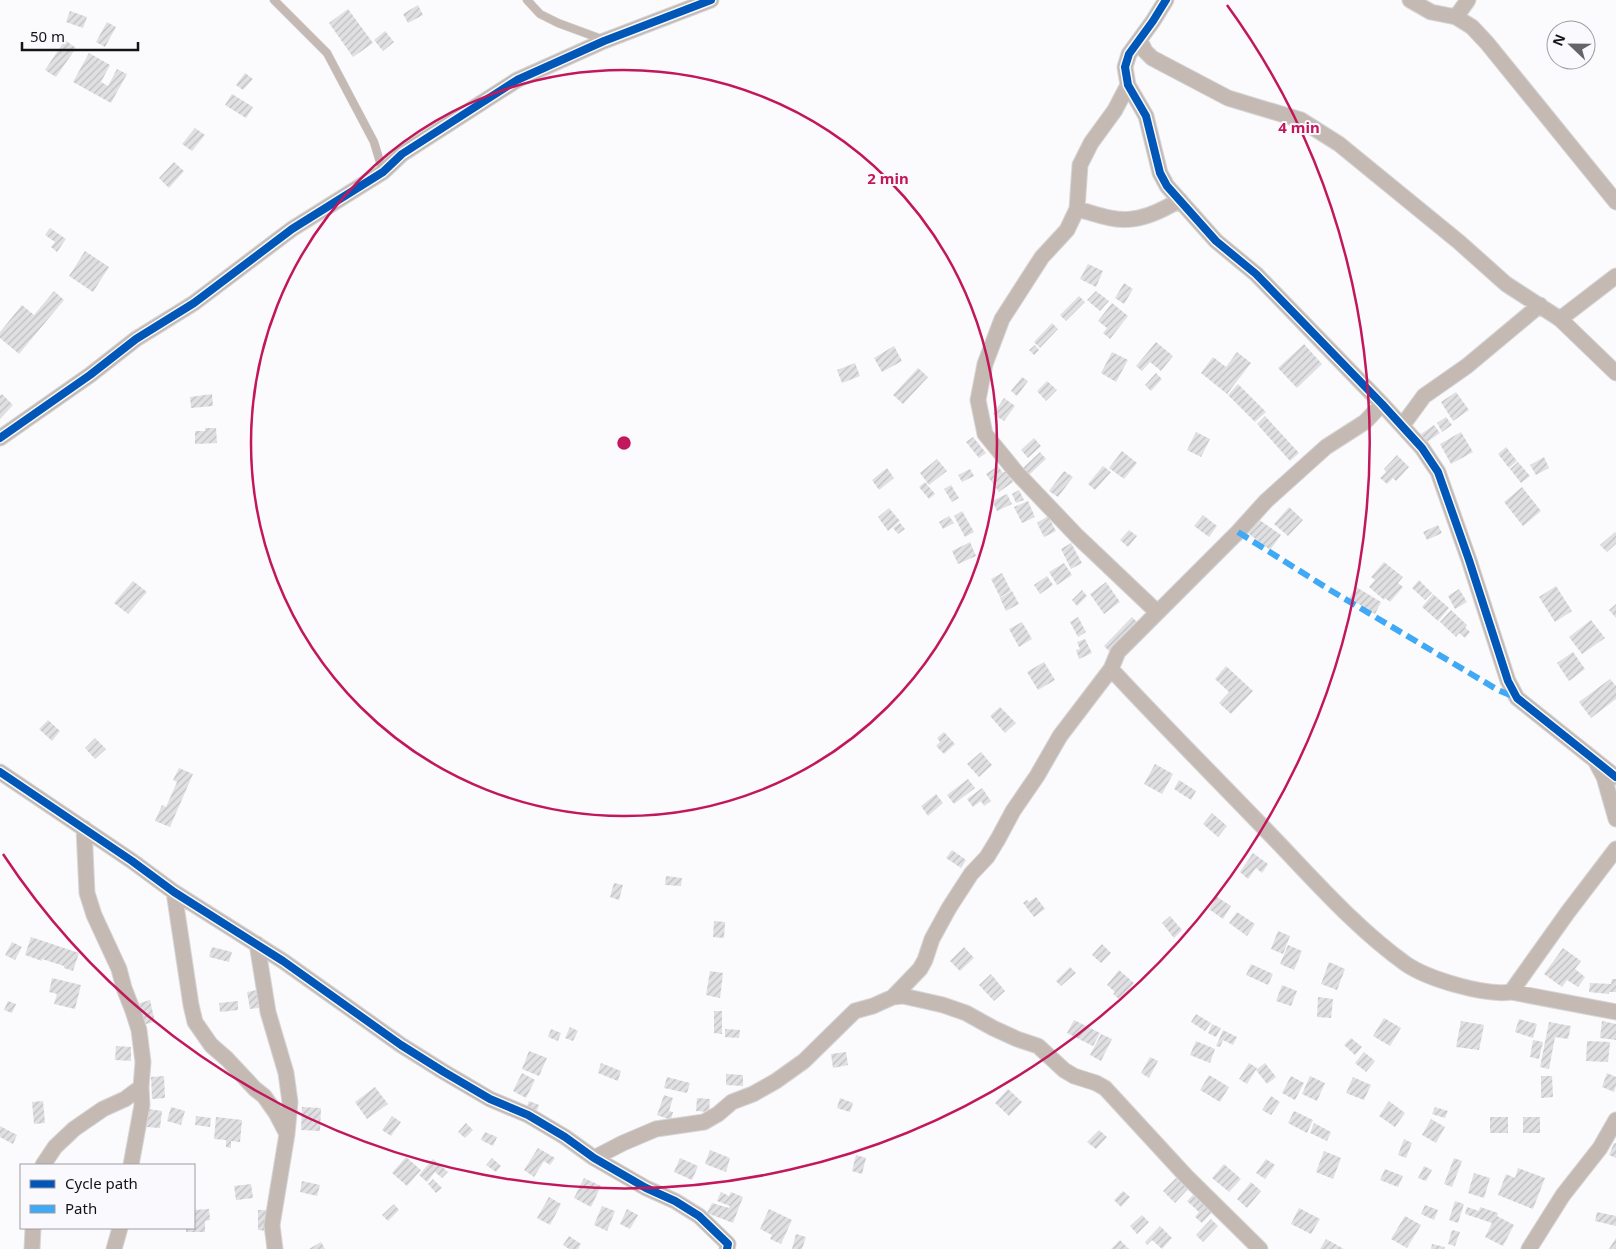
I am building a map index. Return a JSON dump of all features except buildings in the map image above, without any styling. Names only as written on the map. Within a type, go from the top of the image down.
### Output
[{"type":"street","points":[[0,438],[90,375],[136,339],[194,303],[292,228],[383,172],[402,154],[517,80],[604,41],[711,0]]},
{"type":"street","points":[[1166,0],[1129,54],[1125,68],[1128,85],[1146,116],[1160,173],[1166,186],[1216,240],[1256,274],[1422,448],[1438,472],[1508,680],[1517,698],[1616,777]]},
{"type":"street","points":[[1410,0],[1430,12],[1456,17],[1472,27],[1488,43],[1616,202]]},
{"type":"street","points":[[1456,17],[1468,0]]},
{"type":"street","points":[[1140,40],[1145,51],[1152,58],[1228,98],[1301,120],[1339,144],[1445,230],[1506,284],[1560,319],[1616,374]]},
{"type":"street","points":[[1128,85],[1115,110],[1091,143],[1080,165],[1077,209],[1066,230],[1042,257],[1002,319],[986,364],[978,400],[985,434],[1016,472],[1077,536],[1157,612]]},
{"type":"street","points":[[1077,209],[1106,217],[1130,220],[1159,212],[1180,200]]},
{"type":"street","points":[[1560,319],[1616,276]]},
{"type":"street","points":[[1402,426],[1424,396],[1467,366],[1540,306]]},
{"type":"street","points":[[893,997],[920,968],[925,960],[932,939],[949,908],[971,874],[987,856],[998,839],[1013,811],[1037,776],[1060,736],[1111,669],[1118,652],[1238,532],[1266,501],[1326,447],[1365,422],[1382,404]]},
{"type":"street","points":[[1111,669],[1338,906],[1407,964],[1425,975],[1459,985],[1502,994],[1511,992],[1616,1012]]},
{"type":"street","points":[[1595,760],[1604,777],[1616,819]]},
{"type":"street","points":[[0,772],[132,861],[174,892],[258,944],[387,1035],[444,1072],[490,1099],[528,1115],[565,1137],[594,1158],[646,1188],[675,1201],[699,1216],[724,1239],[728,1244],[726,1249]]},
{"type":"street","points":[[84,828],[87,893],[94,915],[119,968],[139,1030],[143,1062],[140,1087],[142,1105],[131,1164]]},
{"type":"street","points":[[1511,992],[1616,848]]},
{"type":"street","points":[[174,892],[195,1022],[211,1045],[227,1058],[255,1090],[264,1096],[287,1134]]},
{"type":"street","points":[[258,944],[268,1012],[277,1039],[290,1102],[287,1134],[272,1225],[275,1249]]},
{"type":"street","points":[[594,1158],[656,1129],[704,1122],[718,1114],[732,1102],[753,1094],[776,1081],[804,1061],[855,1010],[873,1006],[893,997],[903,996],[943,1005],[966,1013],[993,1028],[1038,1046],[1069,1073],[1105,1088],[1186,1176],[1260,1249]]},
{"type":"street","points":[[44,1164],[55,1148],[74,1130],[103,1109],[125,1099],[140,1087]]},
{"type":"street","points":[[1529,1249],[1563,1195],[1600,1148],[1616,1120]]},
{"type":"street","points":[[32,1249],[33,1229]]},
{"type":"street","points":[[114,1249],[120,1229]]},
{"type":"lane","points":[[274,0],[327,53],[374,142],[383,172]]},
{"type":"lane","points":[[527,0],[540,14],[604,41]]},
{"type":"marked path","points":[[1238,532],[1330,590],[1498,690],[1517,698]]},
{"type":"cycle path","points":[[0,438],[90,375],[136,339],[194,303],[292,229],[383,172],[402,154],[517,80],[604,41],[711,0]]},
{"type":"cycle path","points":[[1166,0],[1129,54],[1125,67],[1128,85],[1146,116],[1160,173],[1167,186],[1216,241],[1256,274],[1422,448],[1438,472],[1508,681],[1517,698],[1616,777]]},
{"type":"cycle path","points":[[0,772],[132,861],[174,892],[283,961],[401,1045],[490,1099],[528,1115],[565,1137],[594,1158],[646,1188],[675,1201],[699,1216],[728,1244],[727,1249]]}]
